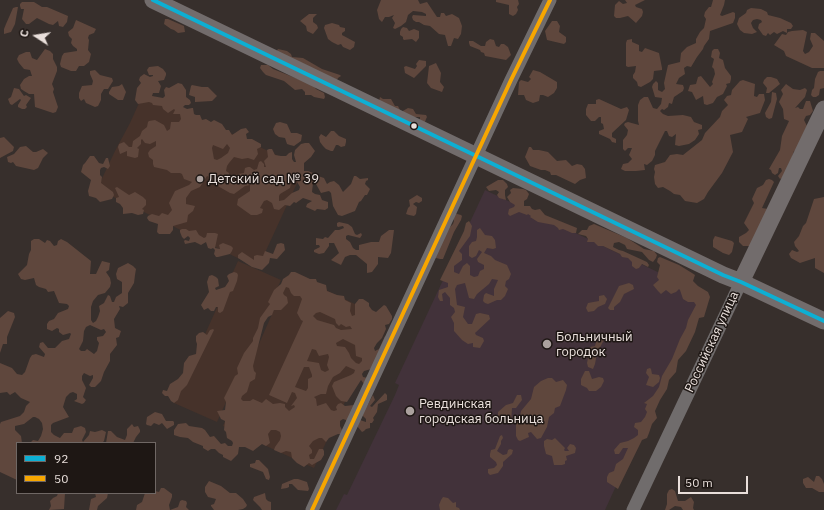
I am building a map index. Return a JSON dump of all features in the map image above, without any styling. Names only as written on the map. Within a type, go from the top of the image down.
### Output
[{"type":"main road","points":[[153,0],[723,275],[824,321]]},
{"type":"main road","name":"Российская улица","points":[[740,282],[824,109]]},
{"type":"street","points":[[312,510],[550,0]]},
{"type":"street","name":"Российская улица","points":[[633,510],[740,282]]},
{"type":"shaded area","points":[[381,0],[418,0],[420,4],[427,2],[437,17],[440,17],[441,13],[444,13],[446,16],[452,14],[459,18],[462,26],[461,34],[458,39],[454,38],[451,46],[448,46],[445,35],[439,34],[430,26],[416,22],[412,17],[413,15],[426,16],[426,14],[413,11],[408,15],[406,22],[395,29],[393,28],[395,23],[392,18],[394,15],[385,17],[382,22],[379,19],[377,10]]},
{"type":"shaded area","points":[[496,0],[518,0],[519,4],[516,14],[513,16],[509,14],[509,5],[496,2]]},
{"type":"shaded area","points":[[625,0],[645,0],[635,5],[636,7],[642,9],[643,12],[642,16],[636,23],[628,16],[616,18],[614,16],[615,5],[619,1],[623,4],[627,3]]},
{"type":"shaded area","points":[[713,0],[725,0],[720,15],[722,16],[733,12],[735,13],[733,23],[710,31],[709,39],[703,49],[691,67],[687,66],[684,68],[685,74],[679,78],[676,84],[683,85],[683,91],[674,97],[672,104],[669,103],[668,107],[660,111],[668,116],[683,115],[691,117],[694,122],[702,125],[702,129],[698,130],[699,134],[695,140],[689,144],[679,146],[675,145],[676,134],[672,137],[669,136],[667,131],[665,131],[655,151],[652,161],[647,165],[644,164],[645,170],[625,171],[621,169],[623,164],[628,163],[632,159],[629,155],[632,148],[628,148],[625,151],[623,149],[623,140],[627,135],[628,130],[624,125],[625,123],[628,122],[639,125],[638,105],[640,100],[644,97],[648,97],[653,108],[657,109],[661,104],[662,98],[655,97],[652,87],[653,84],[656,81],[658,83],[658,90],[662,92],[665,89],[664,83],[668,65],[680,62],[681,53],[687,47],[696,43],[696,39],[704,28],[706,19],[704,16],[705,12],[709,7],[711,7]]},
{"type":"shaded area","points":[[22,2],[34,2],[42,7],[47,7],[68,16],[67,22],[63,27],[59,26],[58,21],[53,25],[37,18],[29,24],[26,24],[22,19],[24,9],[21,9],[20,4]]},
{"type":"shaded area","points":[[18,7],[15,24],[11,32],[4,34],[4,29],[13,8]]},
{"type":"shaded area","points":[[751,8],[761,9],[767,12],[768,15],[780,18],[791,23],[793,26],[791,29],[787,29],[787,33],[783,31],[777,34],[774,32],[770,35],[768,33],[766,36],[763,35],[758,28],[759,24],[762,22],[761,20],[757,19],[753,20],[751,23],[757,32],[752,34],[744,33],[740,30],[737,24],[739,18]]},
{"type":"shaded area","points":[[309,14],[317,14],[313,18],[313,22],[318,28],[313,34],[307,31],[306,26],[300,21]]},
{"type":"shaded area","points":[[165,19],[184,26],[185,32],[178,33],[171,29],[164,24]]},
{"type":"shaded area","points":[[76,20],[96,29],[94,33],[89,35],[88,38],[88,50],[91,54],[89,62],[84,66],[79,66],[76,71],[71,71],[61,67],[60,64],[64,53],[77,51],[71,43],[72,39],[68,32],[73,28]]},
{"type":"shaded area","points":[[552,21],[557,21],[560,26],[559,32],[566,37],[566,42],[564,44],[547,40],[545,31]]},
{"type":"shaded area","points":[[332,23],[345,28],[342,35],[355,42],[354,47],[350,50],[343,47],[341,44],[338,45],[328,39],[324,28],[325,25]]},
{"type":"shaded area","points":[[403,27],[407,28],[409,31],[414,29],[419,31],[419,38],[416,42],[412,39],[403,39],[400,32]]},
{"type":"shaded area","points":[[803,30],[807,32],[803,51],[805,54],[809,52],[813,46],[810,39],[811,33],[815,33],[824,41],[824,68],[812,68],[786,56],[784,51],[774,45],[782,34],[786,35],[788,32]]},
{"type":"shaded area","points":[[490,39],[494,40],[496,46],[499,47],[501,44],[504,44],[508,47],[511,55],[506,60],[485,56],[480,50],[470,46],[469,43],[469,41],[473,41],[481,46],[485,46],[486,42]]},
{"type":"shaded area","points":[[632,39],[632,42],[639,45],[639,51],[642,52],[645,48],[659,53],[662,68],[662,70],[654,71],[653,79],[641,87],[638,86],[637,82],[633,78],[636,66],[626,66],[626,43],[627,40]]},
{"type":"shaded area","points":[[45,49],[53,54],[53,59],[57,67],[52,84],[58,107],[56,112],[53,113],[35,107],[34,94],[29,94],[24,91],[21,89],[20,85],[24,79],[32,76],[30,70],[24,69],[19,63],[17,59],[19,55],[30,52],[32,58],[37,60]]},
{"type":"shaded area","points":[[278,49],[287,51],[292,57],[303,58],[322,69],[341,76],[337,80],[276,52]]},
{"type":"shaded area","points":[[714,49],[718,49],[720,53],[719,58],[723,60],[725,68],[731,76],[731,79],[730,83],[726,84],[727,86],[723,94],[717,97],[713,103],[707,105],[704,104],[703,96],[696,100],[692,92],[688,91],[690,85],[696,84],[698,77],[701,76],[710,87],[713,84],[712,82],[715,74],[712,67],[714,59],[711,57]]},
{"type":"shaded area","points":[[419,60],[426,61],[426,66],[414,78],[405,73],[404,67],[406,66],[415,69]]},
{"type":"shaded area","points":[[436,63],[441,73],[440,82],[444,87],[442,92],[431,88],[427,83],[429,66]]},
{"type":"shaded area","points":[[261,65],[268,65],[273,69],[313,85],[316,89],[324,93],[324,99],[311,95],[305,95],[305,92],[302,89],[295,90],[284,81],[266,75],[260,68]]},
{"type":"shaded area","points":[[158,66],[166,73],[164,80],[158,81],[161,86],[159,93],[153,93],[152,96],[163,98],[165,96],[164,90],[166,87],[169,88],[178,83],[182,84],[186,90],[186,97],[191,103],[183,107],[187,109],[193,108],[194,114],[200,115],[202,120],[206,119],[211,122],[214,120],[222,124],[232,135],[241,129],[246,128],[249,132],[246,134],[247,139],[252,139],[261,144],[261,147],[257,149],[258,154],[254,160],[234,157],[227,166],[226,171],[229,173],[230,177],[244,173],[245,168],[248,167],[254,170],[257,169],[259,162],[261,161],[264,164],[264,167],[266,167],[264,161],[268,157],[267,150],[269,149],[272,149],[275,155],[281,156],[286,156],[292,152],[292,159],[296,162],[294,155],[295,150],[301,144],[309,143],[315,151],[304,163],[304,171],[313,173],[314,181],[318,176],[324,178],[327,184],[334,181],[339,185],[343,192],[351,184],[354,176],[360,179],[368,178],[365,184],[370,189],[367,195],[365,195],[359,202],[355,211],[342,216],[338,215],[333,206],[331,193],[329,191],[321,193],[316,184],[313,183],[312,192],[320,195],[322,200],[328,202],[328,208],[325,210],[317,209],[315,211],[306,207],[307,204],[312,201],[303,198],[296,203],[294,202],[290,206],[285,205],[279,210],[274,209],[272,203],[267,200],[264,201],[260,208],[263,209],[262,213],[251,215],[237,205],[238,199],[250,191],[250,185],[245,186],[234,194],[216,185],[216,180],[210,180],[207,176],[200,187],[191,191],[186,198],[186,204],[195,206],[193,211],[188,215],[187,222],[173,226],[173,230],[170,234],[159,234],[157,232],[158,224],[149,221],[147,218],[148,216],[152,214],[159,216],[162,213],[168,215],[172,210],[169,203],[175,191],[189,185],[192,182],[184,179],[180,173],[171,173],[167,170],[154,167],[153,160],[149,157],[148,153],[156,146],[156,141],[150,144],[145,143],[142,139],[141,144],[137,148],[139,149],[138,157],[135,158],[127,156],[127,151],[120,154],[118,147],[119,144],[124,142],[129,147],[132,147],[133,141],[140,136],[142,131],[147,127],[149,121],[155,120],[164,125],[167,131],[170,129],[171,122],[179,122],[181,119],[180,114],[173,114],[174,109],[168,113],[162,106],[153,105],[149,102],[138,104],[135,100],[137,88],[141,83],[139,80],[140,77],[144,74],[150,77],[153,76],[149,75],[147,70],[149,67]],"holes":[[[227,144],[230,148],[228,153],[217,160],[214,159],[212,148],[213,145],[223,149]],[[289,180],[296,180],[300,187],[299,190],[292,193],[284,200],[279,201],[280,194],[290,188],[291,184]]]},
{"type":"shaded area","points":[[95,70],[100,75],[112,78],[113,81],[108,89],[104,89],[98,106],[95,107],[86,103],[84,99],[81,101],[79,98],[79,93],[82,86],[92,85],[93,81],[90,71]]},
{"type":"shaded area","points":[[533,70],[540,72],[557,82],[557,88],[554,93],[548,97],[540,95],[539,101],[533,103],[526,100],[524,95],[518,95],[519,82],[521,80],[528,82],[531,79],[529,77]]},
{"type":"shaded area","points":[[820,71],[824,71],[824,88],[820,89],[819,95],[813,97],[811,95],[812,90],[814,88],[815,79]]},
{"type":"shaded area","points":[[767,77],[777,79],[780,84],[769,93],[766,93],[767,88],[763,83]]},
{"type":"shaded area","points":[[743,80],[755,84],[754,96],[757,97],[759,94],[764,94],[765,100],[760,113],[746,117],[748,119],[742,132],[730,135],[733,152],[722,173],[704,199],[697,203],[685,201],[680,195],[674,194],[663,187],[658,188],[655,184],[654,177],[655,165],[665,162],[670,155],[683,155],[702,140],[705,133],[720,117],[722,111],[728,105],[724,100],[727,96],[731,95],[732,90],[740,81]]},
{"type":"shaded area","points":[[122,84],[126,92],[123,100],[118,100],[109,94],[109,92],[112,87]]},
{"type":"shaded area","points":[[786,84],[793,89],[800,90],[805,88],[807,90],[805,97],[795,108],[798,107],[803,109],[806,101],[810,101],[813,111],[810,115],[806,116],[804,120],[807,126],[797,150],[794,151],[784,177],[780,179],[778,176],[782,171],[781,168],[779,168],[778,173],[775,175],[769,169],[780,150],[782,136],[789,121],[784,119],[783,109],[779,102],[783,94],[781,90]]},
{"type":"shaded area","points":[[192,85],[208,87],[217,96],[212,101],[195,102],[195,97],[189,95]]},
{"type":"shaded area","points":[[14,88],[19,89],[24,96],[26,95],[31,98],[25,109],[18,107],[21,100],[20,99],[12,105],[10,104],[8,99],[11,97]]},
{"type":"shaded area","name":"Детский сад № 39","points":[[144,92],[304,168],[258,268],[97,189]]},
{"type":"shaded area","points":[[772,92],[776,93],[777,99],[772,118],[769,119],[766,117],[765,113],[771,102]]},
{"type":"shaded area","points":[[380,97],[383,99],[391,99],[395,106],[398,106],[401,112],[408,108],[413,109],[416,114],[426,115],[427,117],[425,122],[420,122],[420,117],[415,117],[413,119],[379,101]]},
{"type":"shaded area","points":[[599,99],[621,109],[627,107],[629,110],[626,120],[612,133],[612,137],[616,139],[616,143],[599,134],[599,131],[604,129],[603,124],[601,123],[601,117],[595,121],[591,121],[586,115],[588,104],[596,104],[596,100]]},
{"type":"shaded area","points":[[280,122],[287,124],[291,133],[302,135],[301,141],[294,146],[290,145],[287,144],[285,138],[279,137],[275,134],[273,129],[276,123]]},
{"type":"shaded area","points":[[331,131],[334,131],[339,136],[346,139],[345,146],[341,147],[336,145],[333,151],[331,151],[323,146],[319,137],[321,134],[326,137]]},
{"type":"shaded area","points":[[4,137],[14,147],[13,151],[0,158],[0,138]]},
{"type":"shaded area","points":[[26,146],[33,152],[43,149],[48,153],[43,158],[38,168],[34,170],[16,166],[13,162],[8,162],[7,157],[14,154],[20,147]]},
{"type":"shaded area","points":[[529,147],[533,150],[548,152],[557,161],[566,160],[572,166],[577,164],[582,165],[585,169],[586,178],[575,184],[556,175],[551,175],[550,172],[545,170],[530,166],[525,157]]},
{"type":"shaded area","points":[[90,156],[94,156],[99,163],[103,164],[106,158],[108,158],[110,166],[108,169],[104,167],[101,168],[100,175],[102,177],[101,183],[113,192],[114,195],[112,199],[100,202],[96,198],[89,196],[88,191],[91,180],[81,172],[83,165]]},
{"type":"shaded area","points":[[769,179],[774,182],[762,208],[768,209],[750,246],[743,246],[739,242],[739,237],[749,230],[744,223],[754,203],[752,199],[757,188]]},
{"type":"shaded area","points":[[498,180],[503,180],[507,184],[508,187],[505,190],[506,200],[499,198],[497,195],[499,192],[496,190],[489,191],[486,187]]},
{"type":"shaded area","points":[[117,187],[129,195],[135,192],[146,200],[146,205],[142,209],[144,210],[143,214],[123,214],[123,208],[116,202],[116,198],[119,197],[115,188]]},
{"type":"shaded area","points":[[513,188],[526,190],[529,194],[527,199],[524,201],[524,206],[530,206],[535,210],[540,209],[545,215],[577,228],[576,233],[563,229],[559,230],[554,225],[538,222],[528,214],[519,212],[510,216],[508,214],[509,209],[515,205],[510,202],[507,197],[511,193],[510,190]]},
{"type":"shaded area","name":"Больничный городок","points":[[485,190],[704,294],[605,510],[336,510],[344,494],[347,495],[395,395],[399,385],[395,383]]},
{"type":"shaded area","points":[[417,195],[422,198],[422,201],[413,204],[417,207],[416,214],[414,216],[406,214],[410,206],[409,200]]},
{"type":"shaded area","points":[[824,197],[824,273],[815,268],[815,258],[800,263],[791,258],[789,254],[792,250],[797,252],[799,251],[794,242],[806,223],[814,199]]},
{"type":"shaded area","points":[[454,213],[462,216],[461,220],[454,232],[443,259],[436,258],[434,255],[453,224]]},
{"type":"shaded area","points":[[469,221],[472,226],[470,236],[459,251],[462,254],[462,260],[454,266],[454,272],[459,274],[463,266],[467,263],[470,266],[470,275],[474,277],[478,276],[480,271],[484,269],[484,265],[478,262],[477,259],[482,252],[479,250],[476,256],[472,258],[469,256],[469,246],[472,242],[476,241],[477,230],[480,228],[485,235],[492,236],[495,240],[496,248],[487,248],[484,253],[507,265],[511,274],[509,279],[506,281],[505,286],[508,289],[505,296],[501,300],[488,304],[483,301],[484,295],[486,293],[494,296],[494,289],[498,280],[492,279],[474,299],[469,298],[465,283],[457,285],[455,289],[457,305],[465,307],[463,317],[468,324],[472,324],[476,314],[480,313],[489,315],[490,319],[475,333],[483,338],[484,341],[480,348],[473,347],[473,343],[468,344],[454,331],[454,323],[451,317],[455,312],[454,308],[450,305],[450,298],[445,292],[442,294],[443,301],[440,301],[438,297],[439,290],[448,287],[448,283],[440,280],[464,231],[466,223]]},
{"type":"shaded area","points":[[337,223],[348,224],[357,235],[361,233],[362,235],[360,238],[348,235],[346,236],[346,239],[356,250],[359,250],[359,245],[379,242],[381,236],[389,230],[394,230],[391,253],[388,258],[378,257],[378,264],[372,272],[367,273],[367,264],[356,255],[345,257],[341,265],[331,260],[339,253],[334,243],[329,243],[329,246],[324,253],[319,254],[314,252],[314,250],[320,247],[319,245],[316,245],[316,238],[328,238],[335,230],[344,228],[343,226],[337,226]]},
{"type":"shaded area","points":[[594,224],[627,238],[644,249],[654,251],[657,255],[656,258],[653,262],[649,260],[642,252],[627,249],[625,245],[619,242],[614,243],[613,247],[647,262],[649,265],[648,267],[642,264],[636,269],[632,266],[632,262],[628,258],[622,257],[620,254],[603,246],[598,246],[594,242],[587,242],[588,239],[586,236],[578,234],[582,230],[587,230],[589,226]]},
{"type":"shaded area","points":[[182,229],[189,231],[196,230],[199,235],[204,238],[206,237],[207,233],[218,234],[215,248],[220,249],[219,245],[223,243],[231,246],[233,248],[232,251],[230,254],[216,257],[214,254],[215,250],[213,248],[208,248],[206,242],[201,245],[195,242],[185,244],[184,241],[189,241],[190,238],[188,236],[184,239],[182,237],[180,230]]},
{"type":"shaded area","points":[[715,236],[734,243],[732,252],[729,255],[713,247],[713,240]]},
{"type":"shaded area","points":[[34,239],[39,239],[45,243],[47,240],[50,241],[54,246],[57,245],[58,241],[61,239],[91,261],[90,274],[96,274],[102,261],[110,263],[109,270],[106,272],[110,278],[110,287],[105,293],[98,295],[93,301],[91,307],[91,320],[93,323],[98,317],[100,311],[99,306],[104,303],[108,295],[110,296],[112,302],[114,302],[116,297],[122,293],[122,282],[117,279],[116,274],[118,268],[128,263],[136,269],[134,283],[128,293],[128,303],[123,307],[119,306],[120,309],[114,319],[115,328],[121,331],[119,337],[116,338],[117,345],[110,354],[110,361],[101,381],[95,387],[91,387],[89,385],[93,375],[90,376],[84,373],[82,380],[86,388],[83,397],[86,400],[82,404],[74,401],[77,399],[77,394],[73,392],[70,393],[66,397],[63,407],[69,417],[51,425],[51,432],[60,438],[64,433],[72,433],[74,428],[81,426],[85,428],[86,432],[82,440],[83,442],[31,442],[33,440],[38,441],[43,429],[42,423],[35,417],[24,424],[15,426],[15,430],[21,436],[22,442],[16,442],[16,480],[0,472],[0,424],[1,422],[20,416],[30,402],[21,398],[15,392],[10,395],[7,392],[0,393],[0,363],[12,368],[17,374],[22,375],[25,372],[32,355],[36,354],[44,357],[45,354],[39,347],[40,343],[43,342],[48,348],[55,348],[62,341],[69,339],[71,334],[63,335],[57,328],[52,331],[47,329],[47,324],[49,321],[54,319],[58,313],[68,309],[69,306],[67,304],[59,303],[54,291],[48,292],[46,289],[36,285],[34,278],[25,280],[21,279],[18,274],[27,265],[31,250],[31,241]],"holes":[[[90,325],[101,330],[104,329],[106,332],[103,336],[97,337],[99,343],[97,351],[94,354],[87,349],[85,351],[81,351],[79,349],[83,341],[86,327]]]},
{"type":"shaded area","points":[[277,244],[284,244],[285,250],[277,259],[270,258],[269,263],[262,270],[252,267],[238,258],[238,255],[242,252],[254,260],[254,256],[263,256],[265,251],[273,254]]},
{"type":"shaded area","points":[[660,257],[679,265],[695,275],[693,281],[708,292],[710,297],[704,317],[699,318],[695,332],[686,351],[678,360],[676,372],[669,380],[667,389],[655,411],[657,418],[652,424],[647,438],[642,440],[618,489],[607,482],[607,477],[609,473],[614,471],[616,464],[623,459],[628,448],[623,448],[619,454],[615,454],[614,450],[620,443],[628,441],[638,435],[638,430],[634,427],[635,423],[641,422],[645,417],[647,412],[645,409],[647,404],[644,403],[653,396],[659,387],[662,376],[672,359],[688,320],[696,305],[694,302],[688,302],[683,299],[679,289],[671,294],[666,290],[661,294],[653,285],[659,280],[657,277],[660,265],[657,262],[658,258]]},
{"type":"shaded area","points":[[238,261],[281,280],[217,422],[174,403]]},
{"type":"shaded area","points":[[234,272],[238,275],[237,281],[233,291],[230,292],[223,311],[220,313],[218,312],[218,307],[216,307],[214,311],[211,311],[208,308],[204,310],[201,305],[209,292],[207,282],[209,276],[212,275],[218,279],[219,286],[215,288],[216,290],[225,287],[229,281],[227,276]]},
{"type":"shaded area","points":[[291,272],[295,272],[310,279],[316,279],[317,282],[326,285],[327,291],[344,296],[345,300],[351,303],[350,311],[352,316],[355,315],[355,304],[359,299],[363,299],[369,303],[372,310],[376,312],[384,305],[386,306],[392,316],[389,324],[385,325],[386,329],[382,338],[374,348],[375,351],[379,349],[385,336],[386,338],[375,368],[364,371],[362,374],[363,377],[368,378],[364,384],[361,380],[347,402],[341,401],[336,396],[332,386],[334,382],[354,373],[355,370],[346,366],[340,373],[333,377],[326,394],[321,394],[314,397],[316,399],[317,406],[326,403],[331,410],[334,411],[337,410],[336,407],[338,404],[341,403],[345,406],[354,405],[346,426],[346,420],[343,419],[340,421],[340,426],[343,432],[341,437],[340,434],[338,434],[329,438],[326,442],[322,438],[313,441],[309,446],[312,450],[312,453],[309,455],[310,459],[314,459],[319,449],[323,449],[324,455],[321,460],[312,465],[309,463],[304,467],[292,458],[291,452],[286,451],[281,453],[274,450],[281,436],[280,432],[276,430],[271,430],[268,434],[270,443],[266,446],[262,444],[253,451],[245,447],[239,447],[238,454],[231,461],[223,457],[223,455],[215,449],[208,451],[203,448],[203,446],[188,438],[174,435],[174,430],[178,424],[186,423],[189,426],[202,428],[210,437],[214,436],[221,444],[225,443],[228,446],[232,446],[232,441],[227,438],[224,430],[225,421],[221,419],[217,411],[225,410],[226,402],[224,398],[235,376],[238,374],[237,368],[244,353],[253,341],[260,318],[270,304],[268,302],[274,290],[281,284],[283,279]],"holes":[[[286,287],[289,288],[294,296],[300,296],[302,299],[297,313],[303,321],[269,395],[287,403],[292,392],[295,393],[297,398],[291,406],[294,405],[295,407],[289,411],[285,407],[285,404],[273,404],[266,399],[262,403],[253,399],[250,401],[243,401],[241,399],[247,392],[250,382],[255,379],[256,373],[253,366],[264,323],[268,317],[272,315],[274,310],[281,310],[288,303],[287,297],[283,293]],[[320,312],[335,319],[339,326],[341,324],[346,327],[350,326],[352,329],[341,330],[336,328],[334,325],[317,320],[313,316]],[[343,339],[355,345],[356,356],[362,358],[362,361],[359,364],[356,363],[351,358],[345,347],[337,346],[336,343]],[[312,349],[316,350],[319,356],[328,354],[329,357],[327,365],[329,370],[325,372],[321,370],[319,363],[307,361]],[[304,367],[309,367],[312,377],[308,379],[308,388],[306,391],[295,387]]]},
{"type":"shaded area","points":[[290,273],[382,317],[352,387],[314,468],[223,426]]},
{"type":"shaded area","points":[[629,283],[633,285],[634,289],[624,294],[620,302],[614,307],[614,310],[610,310],[608,308],[619,286]]},
{"type":"shaded area","points":[[604,295],[607,299],[605,304],[598,307],[594,311],[588,312],[586,308],[588,303],[599,301],[599,296]]},
{"type":"shaded area","points":[[8,311],[14,313],[15,317],[7,337],[7,344],[3,344],[0,353],[0,318]]},
{"type":"shaded area","points":[[210,330],[214,330],[187,385],[181,391],[178,400],[174,403],[168,396],[165,396],[162,393],[163,390],[167,391],[170,384],[178,379],[183,373],[184,363],[189,356],[196,354],[196,336],[203,332],[207,335]]},
{"type":"shaded area","points":[[598,335],[601,335],[604,340],[597,353],[593,369],[588,367],[588,358],[586,355],[590,347],[595,346]]},
{"type":"shaded area","points":[[650,368],[652,374],[659,375],[660,378],[659,382],[653,387],[646,385],[649,377],[646,373],[647,369]]},
{"type":"shaded area","points":[[585,371],[589,371],[592,379],[599,377],[603,378],[604,381],[601,387],[596,391],[589,391],[581,385],[581,379]]},
{"type":"shaded area","points":[[552,378],[556,382],[563,380],[567,385],[560,406],[555,408],[554,413],[549,417],[547,427],[541,438],[537,439],[531,432],[528,433],[529,437],[520,441],[516,436],[516,420],[531,399],[534,387],[541,381]]},
{"type":"shaded area","points":[[385,393],[387,395],[387,400],[378,404],[377,412],[373,418],[374,420],[370,423],[370,428],[362,432],[357,426],[360,420],[366,422],[366,419],[362,415],[364,408],[367,406],[373,395],[375,400],[370,406],[372,407]]},
{"type":"shaded area","points":[[517,395],[521,395],[522,400],[516,408],[512,408],[511,423],[509,424],[498,416],[498,412],[506,405],[513,403]]},
{"type":"shaded area","points":[[155,412],[162,414],[166,421],[173,421],[174,425],[167,429],[162,423],[159,425],[154,423],[151,426],[147,425],[147,417]]},
{"type":"shaded area","points":[[132,424],[134,427],[138,426],[140,430],[134,442],[106,442],[108,431],[111,431],[117,437],[125,440],[127,429]]},
{"type":"shaded area","points":[[102,430],[106,432],[104,441],[83,442],[89,435],[90,431],[95,432]]},
{"type":"shaded area","points":[[502,435],[503,438],[497,451],[503,455],[507,454],[508,450],[510,449],[513,450],[512,454],[503,462],[503,466],[498,473],[490,475],[488,473],[488,469],[494,468],[497,465],[496,462],[490,457],[491,450],[495,449],[500,436]]},
{"type":"shaded area","points":[[555,438],[565,448],[565,451],[569,451],[567,448],[570,444],[574,445],[576,448],[575,453],[566,456],[567,460],[565,461],[565,464],[562,465],[554,465],[552,456],[546,454],[544,441]]},
{"type":"shaded area","points":[[256,460],[259,460],[268,469],[270,477],[269,480],[266,479],[263,472],[250,467],[250,464],[255,463]]},
{"type":"shaded area","points":[[816,476],[819,476],[822,479],[824,484],[824,492],[819,492],[812,488],[806,488],[803,483],[803,479],[808,477],[814,482]]},
{"type":"shaded area","points":[[294,479],[307,482],[309,489],[308,491],[298,490],[292,484],[289,484],[289,487],[287,488],[281,489],[282,484]]},
{"type":"shaded area","points":[[209,481],[221,486],[230,493],[236,493],[243,499],[247,505],[246,507],[238,510],[214,510],[211,505],[214,504],[216,499],[208,497],[205,492],[205,487]]},
{"type":"shaded area","points":[[161,488],[164,488],[172,494],[169,505],[170,510],[136,510],[137,505],[142,502],[145,494],[156,494],[156,491],[159,492]]},
{"type":"shaded area","points":[[672,489],[675,491],[678,501],[685,501],[691,497],[694,502],[694,510],[683,510],[681,507],[675,506],[669,510],[665,510],[667,504],[667,494],[669,490]]},
{"type":"shaded area","points":[[265,493],[266,499],[271,502],[271,510],[262,510],[253,500],[254,497]]},
{"type":"shaded area","points":[[58,494],[65,494],[64,509],[49,510],[51,506],[50,501]]},
{"type":"shaded area","points":[[95,494],[108,494],[107,498],[98,506],[97,510],[89,510],[91,499],[96,497]]},
{"type":"shaded area","points":[[443,497],[448,498],[453,503],[456,502],[456,507],[460,510],[440,510],[439,505]]},
{"type":"shaded area","points":[[182,500],[186,501],[186,507],[189,510],[170,510],[178,507],[180,501]]},
{"type":"transit line","name":"92","points":[[153,0],[723,275],[824,321]]},
{"type":"transit line","name":"50","points":[[312,510],[511,80],[550,0]]},
{"type":"place","name":"Детский сад № 39","points":[[200,179]]},
{"type":"place","name":"Больничный городок","points":[[547,344]]},
{"type":"place","name":"Ревдинская городская больница","points":[[410,411]]}]
